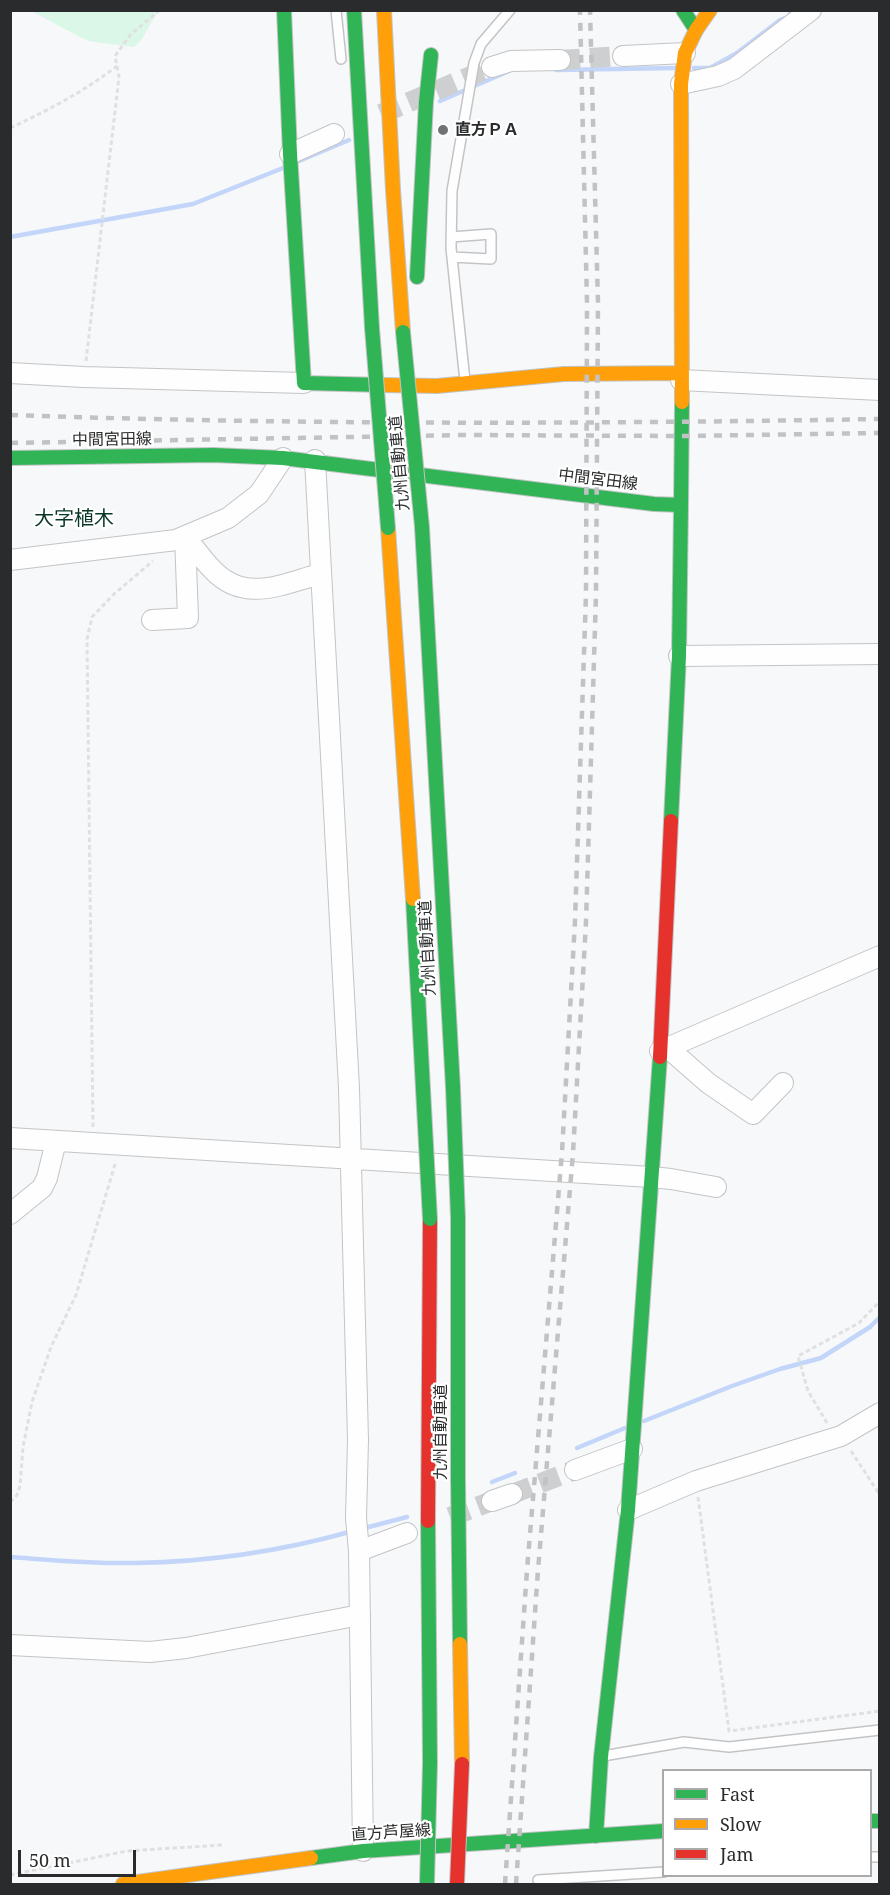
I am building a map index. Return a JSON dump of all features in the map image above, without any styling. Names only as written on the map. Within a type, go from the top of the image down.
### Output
[{"type":"main road","points":[[284,10],[304,383],[437,386],[564,374],[681,376]]},
{"type":"main road","name":"九州自動車道","points":[[354,10],[372,328],[408,807],[430,1219],[428,1477],[430,1763],[427,1884]]},
{"type":"main road","name":"九州自動車道","points":[[384,10],[393,190],[411,328],[411,405],[422,527],[453,1088],[458,1218],[458,1479],[462,1764],[458,1884]]},
{"type":"main road","points":[[683,10],[696,30]]},
{"type":"main road","points":[[596,1836],[601,1757],[628,1510],[651,1177],[664,1049],[679,656],[681,84],[685,53],[696,30],[710,10]]},
{"type":"main road","points":[[417,296],[421,188],[431,55]]},
{"type":"main road","name":"中間宮田線","points":[[10,458],[213,455],[315,460],[681,506]]},
{"type":"main road","name":"直方芦屋線","points":[[123,1884],[208,1870],[363,1851],[662,1832]]},
{"type":"street","points":[[681,84],[718,76],[734,69],[811,10]]},
{"type":"street","points":[[623,56],[685,53]]},
{"type":"street","points":[[492,67],[511,61],[560,60]]},
{"type":"street","points":[[290,154],[334,134]]},
{"type":"street","points":[[10,373],[304,383]]},
{"type":"street","points":[[681,376],[879,390]]},
{"type":"street","points":[[10,560],[181,538],[228,518],[259,494],[283,458]]},
{"type":"street","points":[[315,460],[350,1088],[358,1440],[356,1518],[359,1547],[363,1851]]},
{"type":"street","points":[[181,538],[213,571],[232,585],[250,590],[269,588],[320,573]]},
{"type":"street","points":[[152,620],[188,618],[181,538]]},
{"type":"street","points":[[679,656],[879,654]]},
{"type":"street","points":[[783,1083],[753,1114],[664,1049],[879,956]]},
{"type":"street","points":[[10,1138],[651,1177],[716,1187]]},
{"type":"street","points":[[10,1214],[42,1188],[47,1178],[56,1141]]},
{"type":"street","points":[[628,1510],[696,1481],[841,1436],[879,1413]]},
{"type":"street","points":[[575,1470],[632,1445]]},
{"type":"street","points":[[492,1501],[512,1494]]},
{"type":"street","points":[[359,1547],[407,1533]]},
{"type":"street","points":[[10,1645],[150,1652],[186,1648],[360,1615]]},
{"type":"lane","points":[[336,10],[341,66]]},
{"type":"lane","points":[[466,384],[452,257],[452,191],[474,63],[481,45],[510,10]]},
{"type":"lane","points":[[426,102],[434,116],[435,137]]},
{"type":"lane","points":[[421,188],[435,148]]},
{"type":"lane","points":[[352,166],[368,266]]},
{"type":"lane","points":[[451,237],[491,234],[491,259],[452,257]]},
{"type":"lane","points":[[601,1757],[684,1742],[729,1747],[879,1730]]},
{"type":"lane","points":[[538,1880],[662,1872]]},
{"type":"path","points":[[84,377],[119,77],[115,56],[131,34],[160,10]]},
{"type":"path","points":[[10,128],[59,105],[97,82],[117,66]]},
{"type":"path","points":[[94,1143],[87,639],[92,617],[114,594],[181,538]]},
{"type":"path","points":[[10,1502],[17,1495],[20,1486],[23,1447],[32,1402],[51,1347],[76,1295],[121,1145]]},
{"type":"path","points":[[879,1301],[859,1323],[798,1356],[808,1391],[825,1420],[841,1436],[879,1495]]},
{"type":"path","points":[[696,1481],[729,1731],[879,1711]]},
{"type":"green space","points":[[158,10],[142,39],[134,47],[88,41],[31,11]]},
{"type":"waterway","points":[[694,68],[710,68],[737,53],[780,20],[788,17],[792,10]]},
{"type":"waterway","points":[[556,70],[674,68]]},
{"type":"waterway","points":[[440,101],[509,71]]},
{"type":"waterway","points":[[299,161],[349,140]]},
{"type":"waterway","points":[[10,237],[193,204],[283,168]]},
{"type":"waterway","points":[[644,1421],[732,1386],[780,1369],[821,1358],[870,1327],[880,1317]]},
{"type":"waterway","points":[[577,1448],[625,1428]]},
{"type":"waterway","points":[[492,1482],[515,1473]]},
{"type":"waterway","points":[[361,1529],[407,1517]]},
{"type":"waterway","points":[[10,1557],[104,1563],[217,1558],[272,1550],[353,1531]]},
{"type":"tunnel","points":[[560,60],[623,56]]},
{"type":"tunnel","points":[[381,114],[492,67]]},
{"type":"tunnel","points":[[512,1494],[575,1470]]},
{"type":"tunnel","points":[[450,1517],[492,1501]]},
{"type":"railway","points":[[505,1884],[527,1570],[562,1152],[575,921],[586,594],[587,303],[580,10]]},
{"type":"railway","points":[[516,1884],[538,1570],[573,1153],[586,922],[596,594],[598,303],[590,10]]},
{"type":"railway","points":[[10,415],[228,421],[445,423],[880,419]]},
{"type":"railway","points":[[10,443],[464,435],[682,436],[880,433]]},
{"type":"traffic: fast","points":[[284,10],[304,383],[383,385]]},
{"type":"traffic: fast","points":[[354,10],[372,328]]},
{"type":"traffic: fast","points":[[683,10],[696,30]]},
{"type":"traffic: fast","points":[[417,277],[426,102],[431,55]]},
{"type":"traffic: fast","points":[[372,328],[388,528]]},
{"type":"traffic: fast","points":[[403,332],[422,527]]},
{"type":"traffic: fast","points":[[10,458],[213,455],[283,458],[654,504],[681,505],[682,402]]},
{"type":"traffic: fast","points":[[671,821],[679,656],[681,505]]},
{"type":"traffic: fast","points":[[422,527],[453,1088]]},
{"type":"traffic: fast","points":[[413,899],[423,1089]]},
{"type":"traffic: fast","points":[[596,1836],[601,1757],[628,1510],[660,1057]]},
{"type":"traffic: fast","points":[[453,1088],[458,1218]]},
{"type":"traffic: fast","points":[[423,1089],[430,1219]]},
{"type":"traffic: fast","points":[[458,1218],[460,1644]]},
{"type":"traffic: fast","points":[[428,1521],[430,1763]]},
{"type":"traffic: fast","points":[[427,1884],[430,1763]]},
{"type":"traffic: fast","points":[[872,1821],[880,1821]]},
{"type":"traffic: fast","points":[[311,1858],[363,1851],[662,1831]]},
{"type":"traffic: slow","points":[[384,10],[403,332]]},
{"type":"traffic: slow","points":[[682,402],[681,84],[685,53],[696,30],[710,10]]},
{"type":"traffic: slow","points":[[383,385],[437,386],[564,374],[681,373]]},
{"type":"traffic: slow","points":[[388,528],[413,899]]},
{"type":"traffic: slow","points":[[460,1644],[462,1764]]},
{"type":"traffic: slow","points":[[123,1884],[311,1858]]},
{"type":"traffic: jam","points":[[660,1057],[671,821]]},
{"type":"traffic: jam","points":[[428,1521],[430,1219]]},
{"type":"traffic: jam","points":[[457,1884],[462,1764]]},
{"type":"place","name":"直方ＰＡ","points":[[443,130]]},
{"type":"district","name":"大字植木","points":[[74,519]]}]
